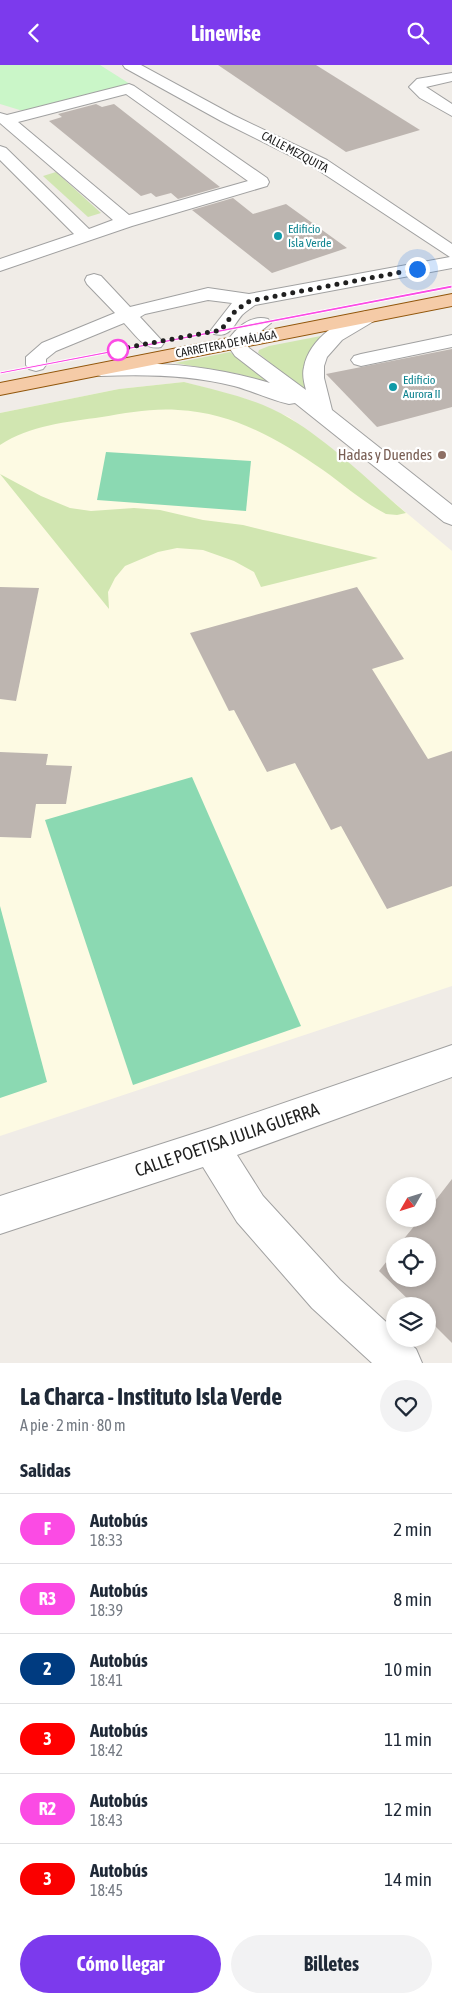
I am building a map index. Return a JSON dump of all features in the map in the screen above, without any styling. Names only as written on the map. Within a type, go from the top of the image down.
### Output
[{"type":"main road","name":"CARRETERA DE MÁLAGA","points":[[261,323],[452,287]]},
{"type":"main road","name":"CARRETERA DE MÁLAGA","points":[[0,372],[154,343],[229,337],[367,317],[452,300]]},
{"type":"main road","name":"CARRETERA DE MÁLAGA","points":[[0,389],[88,371],[229,337]]},
{"type":"street","name":"CALLE MEZQUITA","points":[[130,65],[227,118],[320,164],[452,252]]},
{"type":"street","points":[[452,77],[422,82],[418,87],[425,95],[452,111]]},
{"type":"street","points":[[0,265],[126,222],[261,183],[129,89],[3,119]]},
{"type":"street","points":[[3,119],[126,222]]},
{"type":"street","points":[[0,151],[86,236]]},
{"type":"street","points":[[0,174],[18,168]]},
{"type":"street","points":[[36,365],[36,357],[49,347],[139,310],[208,294],[250,301],[452,262]]},
{"type":"street","points":[[94,280],[154,343]]},
{"type":"street","points":[[229,337],[236,310],[250,301]]},
{"type":"street","points":[[322,413],[315,384],[314,366],[322,350],[336,333],[367,317]]},
{"type":"street","points":[[229,337],[261,323]]},
{"type":"street","points":[[229,337],[242,352],[452,517]]},
{"type":"street","points":[[361,360],[452,341]]},
{"type":"street","points":[[88,371],[134,367],[170,369],[219,376],[264,387],[322,413]]},
{"type":"street","name":"CALLE POETISA JULIA GUERRA","points":[[0,1215],[211,1146],[452,1061]]},
{"type":"street","points":[[211,1146],[256,1216],[326,1294],[402,1363]]},
{"type":"shaded area","points":[[184,382],[243,398],[289,417],[317,438],[452,551],[452,986],[0,1136],[0,413],[119,389]]},
{"type":"green space","points":[[0,65],[100,65],[130,84],[23,111],[0,104]]},
{"type":"green space","points":[[56,172],[101,213],[88,217],[43,176]]},
{"type":"green space","points":[[326,335],[313,397],[258,353],[259,350],[269,346]]},
{"type":"green space","points":[[230,352],[273,385],[239,374],[175,363]]},
{"type":"green space","points":[[184,382],[251,401],[289,418],[335,450],[406,513],[397,515],[386,514],[361,499],[323,470],[272,438],[237,422],[198,412],[149,410],[62,423],[24,433],[0,445],[0,413],[119,389]]},
{"type":"green space","points":[[106,452],[251,461],[246,511],[97,500]]},
{"type":"green space","points":[[0,474],[41,496],[70,508],[91,511],[134,508],[160,510],[203,520],[243,525],[378,558],[261,587],[254,572],[234,561],[203,550],[177,548],[158,552],[125,566],[115,578],[108,592],[109,609]]},
{"type":"green space","points":[[192,777],[301,1026],[133,1085],[45,820]]},
{"type":"green space","points":[[0,906],[47,1082],[0,1098]]},
{"type":"building","points":[[218,65],[316,65],[420,130],[346,152]]},
{"type":"building","points":[[96,104],[102,107],[114,104],[220,187],[178,199],[171,193],[156,197],[151,193],[141,196],[49,121],[62,117],[58,114]]},
{"type":"building","name":"Edificio Isla Verde","points":[[233,198],[253,214],[286,204],[347,248],[272,273],[192,210]]},
{"type":"building","name":"Edificio Aurora II","points":[[452,349],[452,407],[377,427],[326,374]]},
{"type":"building","points":[[0,587],[39,588],[16,701],[0,699]]},
{"type":"building","points":[[357,587],[404,659],[372,669],[428,759],[452,751],[452,886],[387,909],[341,826],[331,830],[295,763],[267,772],[234,710],[229,711],[190,633]]},
{"type":"building","points":[[0,752],[48,754],[46,765],[72,766],[66,804],[36,804],[31,838],[0,837]]},
{"type":"building","points":[[452,1179],[452,1343],[436,1327],[436,1297],[406,1297],[395,1287],[436,1287],[436,1237],[405,1237],[413,1227],[436,1227],[436,1200]]},
{"type":"building","points":[[386,1262],[386,1278],[379,1271]]},
{"type":"bus line","name":"F","points":[[0,372],[452,287]]},
{"type":"place","name":"Edificio Isla Verde","points":[[278,236]]},
{"type":"place","name":"Edificio Aurora II","points":[[393,387]]},
{"type":"place","name":"Hadas y Duendes","points":[[442,455]]},
{"type":"route","points":[[118,350],[114,350],[221,330],[236,310],[250,301],[417,269]]}]
